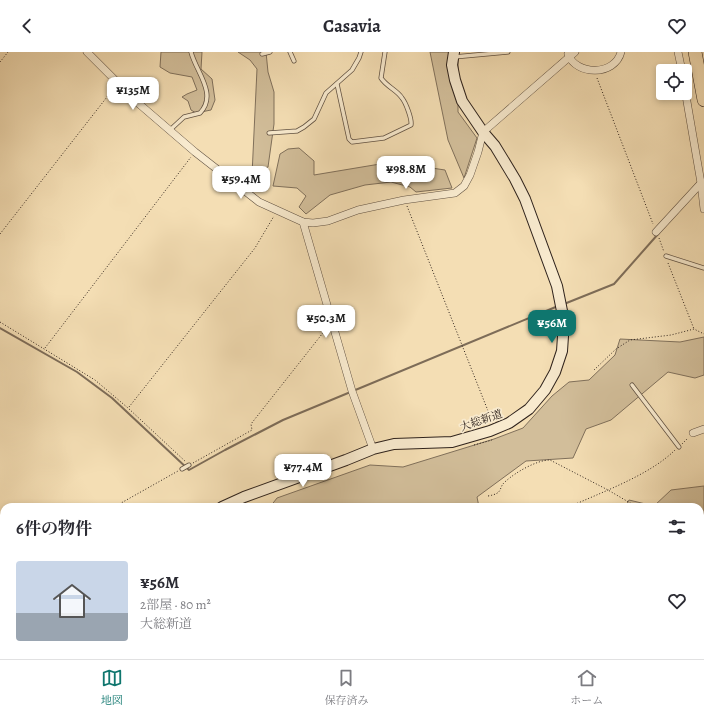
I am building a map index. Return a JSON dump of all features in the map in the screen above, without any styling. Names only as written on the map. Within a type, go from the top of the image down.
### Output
[{"type":"highway","points":[[694,52],[704,100]]},
{"type":"street","points":[[87,52],[138,103],[195,152],[260,202],[303,222],[328,222],[358,210],[404,200],[455,193],[464,186],[472,170],[483,132],[568,54],[575,52]]},
{"type":"street","points":[[568,54],[578,66],[595,72],[607,69],[618,60],[621,52]]},
{"type":"street","points":[[678,52],[681,64]]},
{"type":"street","name":"大総新道","points":[[231,503],[373,449],[394,444],[452,442],[509,424],[529,409],[545,390],[555,372],[562,351],[564,322],[557,286],[525,199],[515,179],[495,146],[483,132],[462,101],[452,65],[454,54]]},
{"type":"street","points":[[687,100],[702,181],[704,209]]},
{"type":"street","points":[[656,232],[702,181]]},
{"type":"street","points":[[303,222],[352,391],[373,449]]},
{"type":"street","points":[[694,433],[704,429]]},
{"type":"lane","points":[[170,130],[184,117],[200,113],[205,106],[208,95],[207,88],[193,60],[191,52]]},
{"type":"lane","points":[[262,54],[270,52]]},
{"type":"lane","points":[[290,52],[294,61]]},
{"type":"lane","points":[[269,133],[298,131],[314,119],[326,93],[352,70],[361,52]]},
{"type":"lane","points":[[337,84],[349,139],[352,142],[384,138],[411,125],[411,121],[402,98],[381,78],[386,52]]},
{"type":"lane","points":[[454,54],[461,57],[508,52]]},
{"type":"lane","points":[[666,256],[704,268]]},
{"type":"lane","points":[[632,385],[679,447]]},
{"type":"lane","points":[[182,469],[188,465]]},
{"type":"path","points":[[0,62],[8,52]]},
{"type":"path","points":[[595,72],[694,329]]},
{"type":"path","points":[[0,234],[118,82]]},
{"type":"path","points":[[45,348],[195,152]]},
{"type":"path","points":[[404,200],[495,429]]},
{"type":"path","points":[[128,408],[256,248],[277,210]]},
{"type":"path","points":[[0,322],[45,348],[95,380],[128,408],[188,465],[252,430],[251,424],[331,322]]},
{"type":"path","points":[[594,370],[616,349],[630,340],[670,335],[694,329],[704,334]]},
{"type":"path","points":[[578,503],[654,468],[668,458],[694,433]]},
{"type":"path","points":[[488,496],[498,494],[503,484],[507,480],[534,464],[550,460],[630,503]]},
{"type":"path","points":[[121,503],[182,469]]},
{"type":"shaded area","points":[[161,52],[202,52],[201,69],[212,79],[215,100],[211,110],[196,113],[191,110],[188,101],[182,97],[197,90],[192,77],[170,73],[160,67]]},
{"type":"shaded area","points":[[238,52],[266,52],[268,72],[274,92],[274,124],[268,167],[252,175],[257,69],[250,60]]},
{"type":"shaded area","points":[[430,52],[458,52],[458,112],[477,138],[464,178],[448,140]]},
{"type":"shaded area","points":[[299,148],[314,161],[314,175],[392,162],[445,170],[452,188],[416,192],[410,187],[391,182],[365,185],[330,195],[306,214],[299,207],[306,196],[297,188],[273,186],[280,154],[288,149]]},
{"type":"shaded area","points":[[704,337],[704,375],[695,378],[668,372],[611,420],[586,429],[573,458],[526,461],[477,497],[478,503],[273,503],[277,498],[370,465],[403,467],[494,439],[523,428],[552,396],[569,382],[589,380],[615,355],[620,339],[680,342]]},
{"type":"shaded area","points":[[704,486],[704,503],[657,503],[671,490]]},
{"type":"shaded area","points":[[629,500],[642,503],[627,503]]},
{"type":"waterway","points":[[564,304],[614,284],[659,233]]},
{"type":"waterway","points":[[0,328],[77,372],[112,398],[189,470],[283,420],[558,306]]}]
